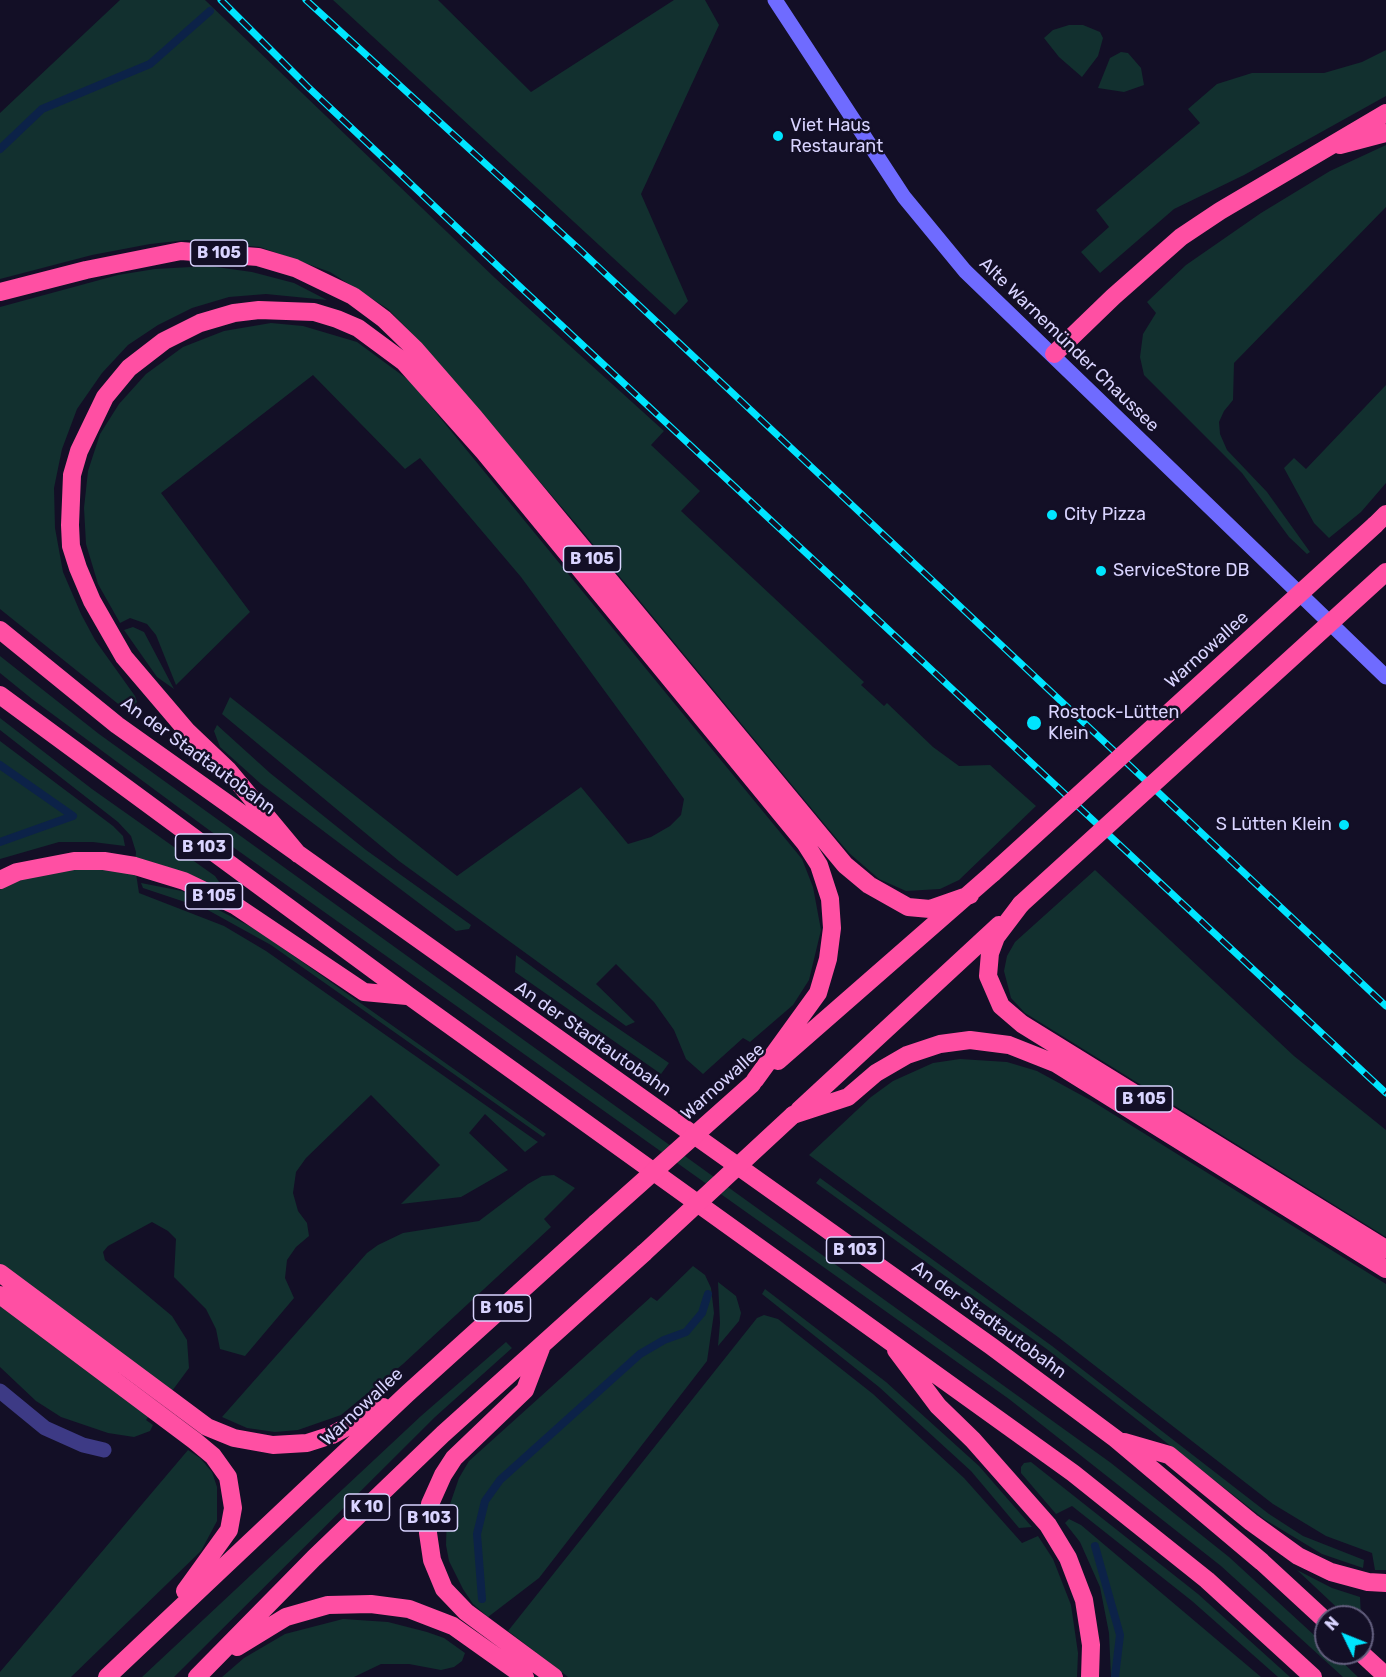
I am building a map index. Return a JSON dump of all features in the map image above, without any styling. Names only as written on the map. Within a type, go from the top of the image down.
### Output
[{"type":"highway","points":[[1054,354],[1113,297],[1181,237],[1220,211],[1332,147],[1364,123],[1386,113]]},
{"type":"highway","points":[[1332,147],[1386,133]]},
{"type":"highway","name":"B 105","points":[[0,292],[86,270],[181,251],[258,257],[295,268],[352,296],[384,319],[415,349],[476,418],[845,865],[869,885],[908,907],[930,909],[970,895]]},
{"type":"highway","points":[[298,854],[228,770],[187,730],[124,657],[92,601],[78,568],[71,546],[70,525],[72,476],[79,451],[105,397],[129,368],[164,341],[200,323],[234,313],[278,309],[314,312],[337,319],[358,328],[404,362],[484,452],[805,843],[819,865],[830,899],[832,928],[828,959],[818,993],[754,1082]]},
{"type":"highway","name":"Warnowallee","points":[[107,1677],[408,1393],[754,1082],[970,895],[1381,520]]},
{"type":"highway","name":"B 105","points":[[1386,572],[1021,904],[996,938],[990,952],[988,976],[1001,1006],[1022,1024],[1386,1249]]},
{"type":"highway","name":"An der Stadtautobahn","points":[[0,630],[117,725],[991,1346],[1116,1439],[1262,1562],[1314,1610]]},
{"type":"highway","name":"B 103","points":[[0,695],[409,996],[886,1336],[1082,1480],[1206,1580],[1313,1677]]},
{"type":"highway","name":"B 105","points":[[0,880],[17,872],[74,861],[104,861],[135,866],[184,881],[236,906],[364,992],[409,996]]},
{"type":"highway","points":[[542,1343],[644,1252],[1021,904]]},
{"type":"highway","points":[[793,1115],[848,1097],[876,1072],[907,1055],[940,1044],[970,1040],[1009,1045],[1057,1064],[1386,1269]]},
{"type":"highway","name":"B 105","points":[[0,1273],[160,1404],[201,1434],[273,1445],[307,1443],[332,1435],[408,1393]]},
{"type":"highway","points":[[0,1295],[160,1404]]},
{"type":"highway","name":"B 103","points":[[886,1336],[938,1406],[974,1440],[1048,1525],[1068,1558],[1084,1600],[1091,1645],[1090,1677]]},
{"type":"highway","name":"B 103","points":[[542,1343],[525,1390],[454,1458],[443,1475],[430,1504],[428,1533],[432,1560],[444,1589],[466,1612],[554,1677]]},
{"type":"highway","name":"K 10","points":[[196,1677],[314,1558],[542,1343]]},
{"type":"highway","points":[[158,1628],[229,1530],[233,1508],[228,1477],[201,1434]]},
{"type":"highway","points":[[1116,1439],[1170,1455],[1251,1522],[1298,1556],[1331,1572],[1368,1582],[1386,1583]]},
{"type":"highway","points":[[201,1677],[242,1642],[286,1617],[328,1605],[370,1604],[409,1610],[453,1626],[525,1677]]},
{"type":"highway","points":[[1374,1665],[1386,1676]]},
{"type":"street","name":"Alte Warnemünder Chaussee","points":[[775,0],[904,197],[965,271],[1054,354],[1386,678]]},
{"type":"street","points":[[0,1391],[45,1428],[83,1445],[104,1450]]},
{"type":"green space","points":[[120,0],[205,0],[495,278],[664,431],[651,445],[700,491],[681,511],[864,682],[861,685],[884,706],[887,703],[933,747],[959,766],[990,765],[1036,806],[959,880],[940,889],[906,891],[879,879],[849,853],[577,525],[422,344],[388,309],[330,272],[260,247],[187,240],[150,244],[92,255],[0,279],[0,113]]},
{"type":"green space","points":[[333,0],[438,0],[531,92],[674,0],[705,0],[719,25],[641,194],[688,301],[675,315]]},
{"type":"green space","points":[[1069,25],[1083,25],[1100,32],[1103,38],[1098,56],[1082,77],[1059,57],[1044,38],[1053,30]]},
{"type":"green space","points":[[1386,50],[1386,96],[1244,175],[1174,209],[1100,273],[1081,252],[1109,227],[1096,210],[1200,123],[1188,109],[1217,84],[1252,73],[1324,73],[1362,62]]},
{"type":"green space","points":[[1121,52],[1128,53],[1141,68],[1144,85],[1124,92],[1098,88],[1110,58]]},
{"type":"green space","points":[[1386,145],[1386,207],[1234,363],[1233,400],[1219,422],[1220,434],[1227,450],[1267,492],[1310,552],[1307,554],[1289,537],[1242,473],[1144,375],[1140,357],[1143,334],[1156,313],[1147,302],[1186,265],[1261,213],[1330,171]]},
{"type":"green space","points":[[209,266],[252,272],[294,283],[327,300],[266,294],[229,297],[192,308],[158,325],[128,345],[102,373],[77,409],[62,449],[54,488],[55,528],[63,572],[81,614],[95,640],[135,696],[137,702],[129,709],[122,707],[0,609],[0,307],[118,275],[155,269]]},
{"type":"green space","points":[[271,323],[303,326],[357,342],[410,381],[802,859],[813,887],[821,930],[809,980],[793,1005],[750,1042],[743,1038],[703,1074],[686,1059],[674,1030],[654,1002],[616,964],[596,984],[635,1022],[626,1026],[399,861],[222,714],[230,697],[457,876],[581,787],[628,844],[651,837],[670,826],[681,815],[684,799],[521,577],[420,458],[405,469],[313,375],[161,493],[250,612],[176,685],[156,635],[147,624],[130,618],[120,623],[98,584],[86,544],[84,508],[88,471],[100,434],[119,404],[146,374],[183,347],[224,331]]},
{"type":"green space","points":[[1386,385],[1386,483],[1361,512],[1329,538],[1314,523],[1284,468],[1294,458],[1306,469]]},
{"type":"green space","points":[[133,627],[144,632],[174,689],[157,677],[124,630]]},
{"type":"green space","points":[[0,656],[99,734],[1111,1463],[1229,1557],[1314,1635],[1314,1651],[1221,1566],[1009,1399],[209,830],[0,673]]},
{"type":"green space","points":[[0,718],[92,789],[215,876],[236,906],[135,867],[139,893],[224,926],[266,951],[538,1142],[525,1152],[485,1114],[469,1133],[508,1170],[461,1197],[401,1204],[440,1165],[371,1095],[306,1158],[296,1172],[293,1193],[298,1211],[307,1223],[309,1236],[296,1247],[287,1260],[285,1278],[294,1298],[245,1356],[220,1349],[216,1329],[206,1309],[174,1277],[176,1239],[168,1231],[152,1222],[108,1246],[103,1252],[105,1260],[172,1316],[187,1340],[189,1368],[172,1391],[0,1273],[0,880],[17,872],[135,866],[136,852],[131,836],[118,822],[0,730]]},
{"type":"green space","points":[[217,725],[270,773],[366,850],[471,925],[469,929],[456,931],[261,784],[220,747],[214,731]]},
{"type":"green space","points":[[0,741],[113,826],[123,836],[125,846],[93,842],[59,842],[0,859]]},
{"type":"green space","points":[[1095,870],[1294,1056],[1386,1130],[1386,1237],[1025,1013],[1011,998],[1004,971],[1007,956],[1015,942]]},
{"type":"green space","points":[[141,883],[182,891],[257,930],[546,1134],[543,1137],[271,945],[206,909],[143,888]]},
{"type":"green space","points":[[516,955],[669,1063],[661,1074],[515,972]]},
{"type":"green space","points":[[960,1059],[1007,1062],[1037,1071],[1092,1101],[1386,1284],[1386,1570],[1375,1570],[1372,1553],[1326,1536],[1273,1504],[1058,1337],[809,1155],[871,1097],[893,1081],[933,1063]]},
{"type":"green space","points":[[554,1175],[575,1188],[544,1219],[551,1227],[403,1364],[341,1415],[298,1430],[275,1432],[247,1428],[222,1417],[367,1253],[403,1233],[479,1221],[528,1184],[542,1176]]},
{"type":"green space","points":[[820,1178],[1052,1346],[1269,1514],[1303,1536],[1364,1560],[1363,1568],[1322,1554],[1264,1519],[1048,1350],[816,1183]]},
{"type":"green space","points":[[693,1266],[705,1275],[711,1288],[714,1313],[707,1361],[539,1578],[488,1617],[473,1604],[449,1561],[446,1545],[447,1513],[459,1478],[469,1461],[651,1297],[657,1301]]},
{"type":"green space","points":[[718,1282],[736,1296],[741,1313],[739,1321],[718,1346],[720,1323]]},
{"type":"green space","points":[[765,1289],[886,1382],[979,1466],[1032,1527],[1019,1528],[971,1471],[879,1387],[762,1294]]},
{"type":"green space","points":[[0,1295],[149,1416],[146,1420],[153,1425],[150,1431],[134,1437],[108,1433],[61,1417],[36,1401],[0,1367]]},
{"type":"green space","points":[[764,1315],[778,1319],[873,1394],[964,1478],[1022,1543],[1038,1536],[1053,1559],[1071,1605],[1078,1653],[1077,1677],[568,1677],[508,1631],[757,1318]]},
{"type":"green space","points":[[506,1342],[512,1348],[435,1417],[174,1677],[142,1677],[421,1416]]},
{"type":"green space","points":[[188,1450],[200,1458],[212,1472],[217,1487],[217,1521],[201,1551],[71,1677],[0,1677],[0,1672]]},
{"type":"green space","points":[[1031,1462],[1198,1594],[1290,1677],[1278,1677],[1192,1601],[1072,1506],[1056,1514],[1021,1473],[1024,1463]]},
{"type":"green space","points":[[1069,1519],[1081,1525],[1261,1677],[1111,1677],[1109,1633],[1100,1587],[1080,1542],[1065,1523]]},
{"type":"green space","points":[[1297,1570],[1332,1588],[1360,1597],[1360,1605],[1334,1605]]},
{"type":"green space","points":[[343,1619],[388,1622],[427,1632],[444,1638],[465,1653],[462,1661],[454,1667],[441,1670],[409,1664],[381,1664],[354,1677],[222,1677],[244,1658],[285,1634]]},
{"type":"green space","points":[[1330,1665],[1346,1665],[1358,1677],[1343,1677]]},
{"type":"waterway","points":[[0,149],[42,109],[150,64],[210,11]]},
{"type":"waterway","points":[[0,765],[73,816],[0,842]]},
{"type":"waterway","points":[[482,1599],[477,1534],[485,1501],[500,1480],[640,1354],[664,1340],[686,1332],[702,1313],[708,1294]]},
{"type":"waterway","points":[[1095,1546],[1120,1635],[1115,1677]]},
{"type":"railway","points":[[221,0],[308,87],[501,269],[1386,1093]]},
{"type":"railway","points":[[306,0],[579,249],[1386,1006]]},
{"type":"place","name":"Viet Haus Restaurant","points":[[778,136]]},
{"type":"place","name":"City Pizza","points":[[1052,515]]},
{"type":"place","name":"ServiceStore DB","points":[[1101,571]]},
{"type":"place","name":"Rostock-Lütten Klein","points":[[1034,723]]},
{"type":"place","name":"S Lütten Klein","points":[[1344,825]]}]
